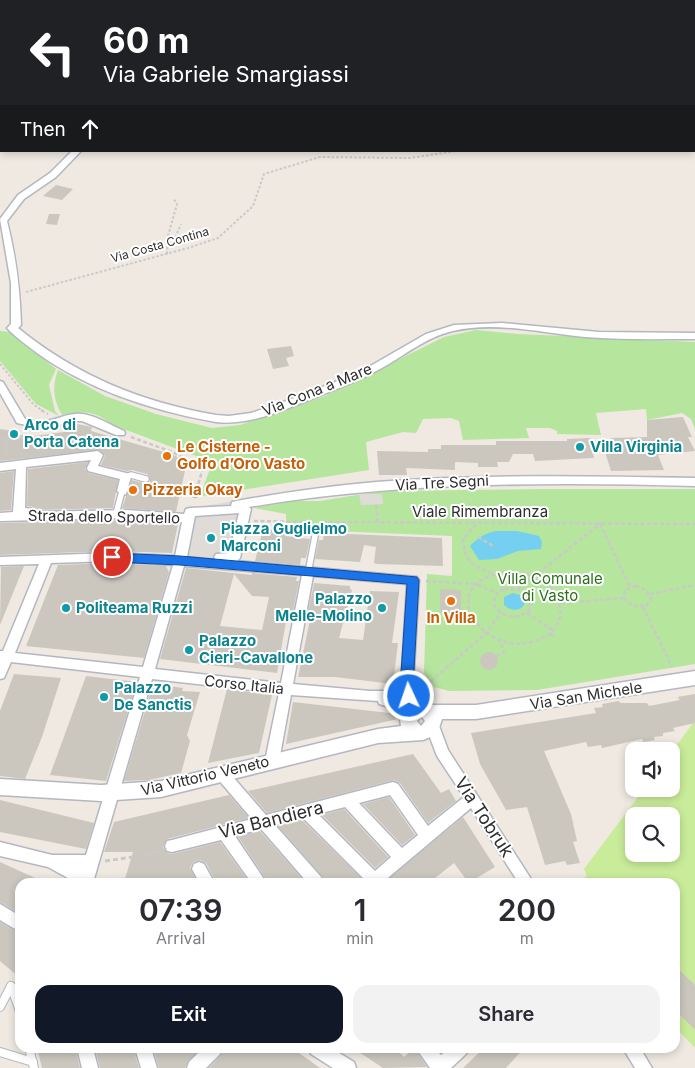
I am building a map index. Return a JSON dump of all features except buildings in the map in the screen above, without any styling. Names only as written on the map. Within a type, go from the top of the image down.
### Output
[{"type":"street","points":[[15,296],[11,254],[3,221],[21,196],[53,174],[76,152]]},
{"type":"street","name":"Via Cona a Mare","points":[[15,296],[16,325],[8,328],[71,372],[126,396],[213,419],[234,420],[268,411],[365,374],[430,336],[465,326],[498,326],[591,334],[695,336]]},
{"type":"street","points":[[0,384],[21,422]]},
{"type":"street","points":[[21,422],[39,424],[73,417],[89,419],[120,433]]},
{"type":"street","points":[[15,435],[21,422]]},
{"type":"street","points":[[4,466],[98,455],[92,468],[126,477],[122,491]]},
{"type":"street","points":[[19,514],[21,465]]},
{"type":"street","name":"Via Tre Segni","points":[[189,515],[315,492],[385,486],[543,479],[695,482]]},
{"type":"street","points":[[0,561],[112,557],[180,557],[234,558],[245,509],[189,515],[180,557],[88,878]]},
{"type":"street","points":[[0,517],[19,514],[117,510]]},
{"type":"street","name":"Strada dello Sportello","points":[[19,514],[189,515]]},
{"type":"street","points":[[180,557],[308,573],[413,580],[416,719]]},
{"type":"street","points":[[0,674],[4,657],[47,558]]},
{"type":"street","points":[[272,761],[308,573]]},
{"type":"street","name":"Corso Italia","points":[[4,657],[286,690],[390,698]]},
{"type":"street","name":"Via San Michele","points":[[416,719],[476,712],[695,678]]},
{"type":"street","points":[[390,698],[400,696],[416,719]]},
{"type":"street","name":"Via Tobruk","points":[[390,698],[416,719],[442,752],[523,878]]},
{"type":"street","name":"Via Vittorio Veneto","points":[[0,786],[73,793],[111,794],[161,789],[378,736],[416,719]]},
{"type":"street","points":[[222,774],[313,878]]},
{"type":"street","name":"Via Bandiera","points":[[172,846],[393,788],[427,836]]},
{"type":"street","points":[[378,878],[472,799]]},
{"type":"street","points":[[348,801],[401,857]]},
{"type":"street","points":[[306,811],[372,878]]},
{"type":"street","points":[[224,832],[256,878]]},
{"type":"street","points":[[0,849],[51,861],[91,862]]},
{"type":"street","points":[[51,861],[80,878]]},
{"type":"street","points":[[199,869],[205,878]]},
{"type":"street","points":[[0,911],[15,922]]},
{"type":"street","points":[[86,1053],[90,1068]]},
{"type":"street","points":[[144,1053],[149,1068]]},
{"type":"street","points":[[195,1068],[209,1053]]},
{"type":"street","points":[[326,1053],[348,1068]]},
{"type":"street","points":[[428,1053],[440,1068],[455,1053]]},
{"type":"street","points":[[634,1053],[644,1068]]},
{"type":"lane","points":[[126,477],[131,474],[146,479]]},
{"type":"lane","points":[[181,488],[195,494]]},
{"type":"lane","points":[[117,510],[122,491]]},
{"type":"lane","points":[[308,573],[316,531]]},
{"type":"lane","points":[[0,1007],[11,986],[15,997]]},
{"type":"lane","points":[[0,1052],[33,1065]]},
{"type":"path","name":"Via Costa Contina","points":[[15,296],[218,238],[253,206],[264,174],[320,157],[410,158],[449,152]]},
{"type":"path","points":[[167,254],[166,249],[177,204],[173,198]]},
{"type":"path","points":[[166,249],[176,238],[181,224]]},
{"type":"path","points":[[0,364],[34,405],[60,421]]},
{"type":"path","points":[[120,433],[172,452],[203,468],[195,494]]},
{"type":"path","points":[[0,440],[15,435]]},
{"type":"path","points":[[4,466],[6,439]]},
{"type":"path","points":[[376,505],[378,523]]},
{"type":"path","name":"Viale Rimembranza","points":[[265,521],[476,524],[695,524]]},
{"type":"path","points":[[476,524],[463,539],[466,559],[474,567],[493,574],[518,572],[533,576],[548,585],[560,603],[561,618],[554,631],[544,638],[527,644],[500,641],[485,634],[473,622],[468,609],[468,595],[476,584],[493,574]]},
{"type":"path","points":[[518,589],[600,524],[630,587]]},
{"type":"path","points":[[478,537],[494,547]]},
{"type":"path","points":[[413,580],[476,584],[497,592]]},
{"type":"path","points":[[650,594],[649,603],[643,607],[629,604],[624,598],[625,590],[630,587],[639,587],[650,594],[695,585]]},
{"type":"path","points":[[504,589],[518,589],[526,594],[531,602],[527,612],[515,617],[501,613],[494,605],[494,596],[497,592],[504,589]]},
{"type":"path","points":[[560,603],[624,598]]},
{"type":"path","points":[[643,607],[672,668]]},
{"type":"path","points":[[527,612],[554,631]]},
{"type":"path","points":[[416,719],[501,613]]},
{"type":"path","points":[[550,634],[556,636]]},
{"type":"path","points":[[496,656],[504,652],[500,641]]},
{"type":"path","points":[[91,862],[140,856],[172,846]]},
{"type":"green space","points":[[476,330],[518,334],[695,342],[695,429],[691,419],[682,413],[647,420],[646,409],[596,413],[601,435],[557,434],[557,431],[550,428],[526,428],[529,438],[463,440],[459,421],[451,418],[423,419],[416,433],[403,432],[366,442],[369,470],[203,496],[201,493],[211,466],[196,456],[110,424],[105,419],[94,414],[82,412],[62,415],[55,398],[54,387],[58,370],[105,396],[156,414],[212,428],[240,425],[325,396],[444,337]]},
{"type":"green space","points":[[0,331],[11,332],[56,369],[49,385],[55,411],[59,416],[36,404],[0,361]]},
{"type":"green space","name":"Villa Comunale di Vasto","points":[[695,489],[695,664],[537,690],[449,691],[434,687],[424,673],[427,574],[452,576],[452,536],[286,529],[286,514],[254,508],[285,501],[320,501],[381,491]]},
{"type":"green space","points":[[695,694],[695,1048],[680,1032],[680,878],[584,878],[587,876],[584,869],[625,814],[625,862],[680,862],[680,807],[630,807],[638,797],[680,797],[679,742],[693,723],[678,697]]},
{"type":"shaded area","points":[[359,494],[382,494],[383,504],[361,505]]},
{"type":"shaded area","name":"Piazza Guglielmo Marconi","points":[[248,498],[235,561],[178,556],[189,509]]},
{"type":"water","points":[[497,531],[517,531],[539,536],[542,542],[541,549],[518,551],[497,559],[479,560],[470,546],[482,536]]},
{"type":"water","points":[[513,593],[520,595],[524,599],[524,605],[517,610],[509,609],[504,605],[504,597]]},
{"type":"place","name":"Arco di Porta Catena","points":[[14,434]]},
{"type":"place","name":"Villa Virginia","points":[[580,447]]},
{"type":"place","name":"Le Cisterne - Golfo d’Oro Vasto","points":[[167,456]]},
{"type":"place","name":"Pizzeria Okay","points":[[133,490]]},
{"type":"place","name":"Piazza Guglielmo Marconi","points":[[211,538]]},
{"type":"place","name":"In Villa","points":[[451,601]]},
{"type":"place","name":"Politeama Ruzzi","points":[[66,608]]},
{"type":"place","name":"Palazzo Melle-Molino","points":[[382,608]]},
{"type":"place","name":"Palazzo Cieri-Cavallone","points":[[189,650]]},
{"type":"place","name":"Palazzo De Sanctis","points":[[104,697]]},
{"type":"route","points":[[112,557],[413,580],[407,688],[409,696]]}]
